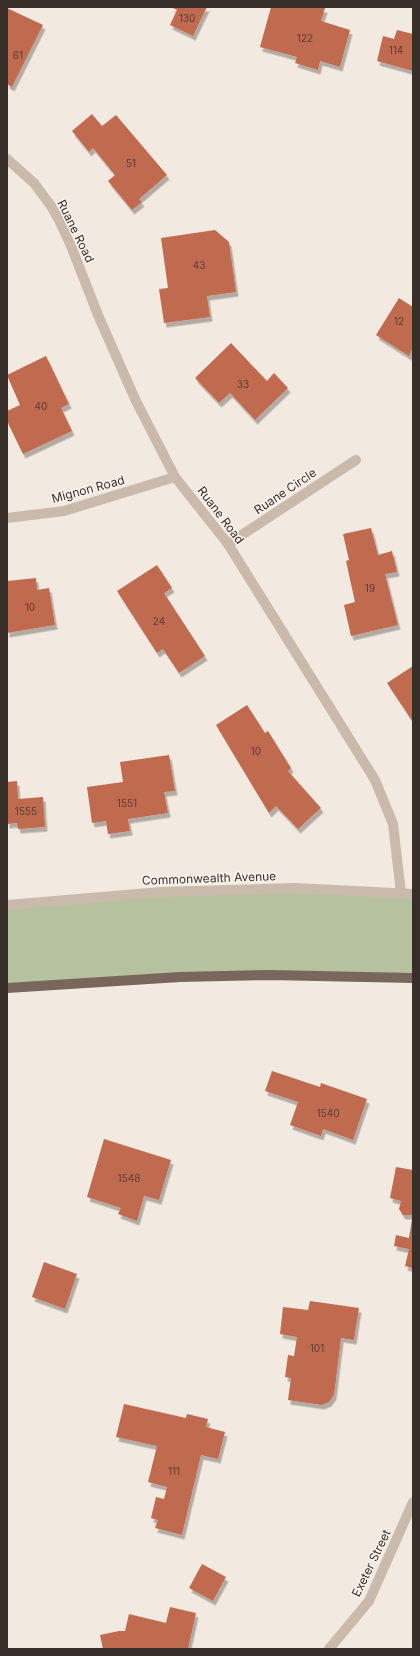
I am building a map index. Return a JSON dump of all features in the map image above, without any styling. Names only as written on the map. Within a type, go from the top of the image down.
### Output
[{"type":"main road","points":[[7,988],[194,977],[340,975],[413,978]]},
{"type":"street","name":"Ruane Road","points":[[7,159],[34,183],[51,206],[59,220],[71,246],[98,315],[132,392],[175,477],[228,544],[375,780],[393,824],[401,892]]},
{"type":"street","name":"Ruane Circle","points":[[228,544],[356,460]]},
{"type":"street","name":"Mignon Road","points":[[7,518],[64,511],[175,477]]},
{"type":"street","name":"Commonwealth Avenue","points":[[7,905],[161,892],[295,888],[401,892],[413,894]]},
{"type":"street","name":"Exeter Street","points":[[328,1649],[369,1601],[413,1502]]},
{"type":"green space","points":[[161,892],[413,894],[413,978],[348,975],[7,988],[7,905]]},
{"type":"building","points":[[171,7],[207,7],[193,36],[170,25],[177,10]]},
{"type":"building","points":[[271,7],[325,8],[321,21],[350,30],[340,67],[320,61],[318,70],[295,63],[297,57],[260,47]]},
{"type":"building","points":[[7,8],[43,25],[12,87],[7,84]]},
{"type":"building","points":[[397,30],[413,34],[413,71],[377,61],[383,36],[394,39]]},
{"type":"building","points":[[92,114],[102,126],[116,115],[167,175],[139,199],[142,202],[132,210],[108,181],[115,175],[93,148],[89,152],[72,131]]},
{"type":"building","points":[[215,230],[229,242],[236,292],[207,296],[210,317],[164,323],[159,289],[168,288],[161,238]]},
{"type":"building","points":[[399,298],[413,307],[413,348],[409,356],[376,335]]},
{"type":"building","points":[[231,343],[267,381],[274,373],[288,388],[255,420],[230,393],[219,403],[195,378]]},
{"type":"building","points":[[46,356],[69,404],[61,408],[72,431],[23,454],[7,421],[7,411],[20,405],[7,375]]},
{"type":"building","points":[[371,528],[378,555],[392,551],[397,572],[385,574],[398,625],[351,636],[344,605],[355,602],[346,561],[349,560],[343,534]]},
{"type":"building","points":[[157,565],[172,588],[164,593],[205,656],[179,673],[163,649],[157,653],[117,591]]},
{"type":"building","points":[[36,578],[37,590],[49,588],[55,625],[7,633],[7,581]]},
{"type":"building","points":[[413,666],[413,722],[387,683]]},
{"type":"building","points":[[247,705],[265,733],[268,731],[291,768],[288,771],[321,808],[298,829],[276,806],[269,813],[216,725]]},
{"type":"building","points":[[169,755],[175,791],[164,792],[168,813],[128,819],[130,831],[108,834],[106,821],[92,823],[87,787],[123,782],[120,762]]},
{"type":"building","points":[[17,781],[18,799],[43,797],[45,827],[18,829],[17,823],[7,824],[7,782]]},
{"type":"building","points":[[272,1071],[320,1087],[321,1083],[367,1099],[353,1140],[323,1129],[321,1136],[290,1125],[298,1102],[265,1091]]},
{"type":"building","points":[[104,1139],[171,1160],[159,1200],[144,1196],[137,1221],[118,1214],[121,1208],[87,1197]]},
{"type":"building","points":[[396,1167],[413,1170],[413,1215],[403,1215],[399,1209],[401,1201],[390,1198]]},
{"type":"building","points":[[412,1219],[413,1268],[405,1266],[409,1249],[394,1246],[396,1235],[409,1238]]},
{"type":"building","points":[[44,1262],[77,1274],[65,1309],[32,1297]]},
{"type":"building","points":[[310,1301],[359,1308],[354,1340],[341,1338],[334,1395],[329,1402],[322,1405],[288,1400],[291,1378],[285,1377],[288,1355],[294,1356],[297,1337],[280,1334],[283,1307],[308,1310]]},
{"type":"building","points":[[124,1404],[186,1418],[187,1414],[208,1419],[206,1427],[225,1432],[218,1459],[201,1455],[182,1535],[155,1528],[158,1520],[151,1518],[156,1497],[164,1499],[167,1487],[148,1482],[157,1446],[116,1437]]},
{"type":"building","points":[[202,1564],[226,1577],[213,1601],[189,1588]]},
{"type":"building","points":[[170,1607],[196,1613],[188,1649],[103,1649],[100,1635],[125,1631],[129,1614],[166,1623]]}]
